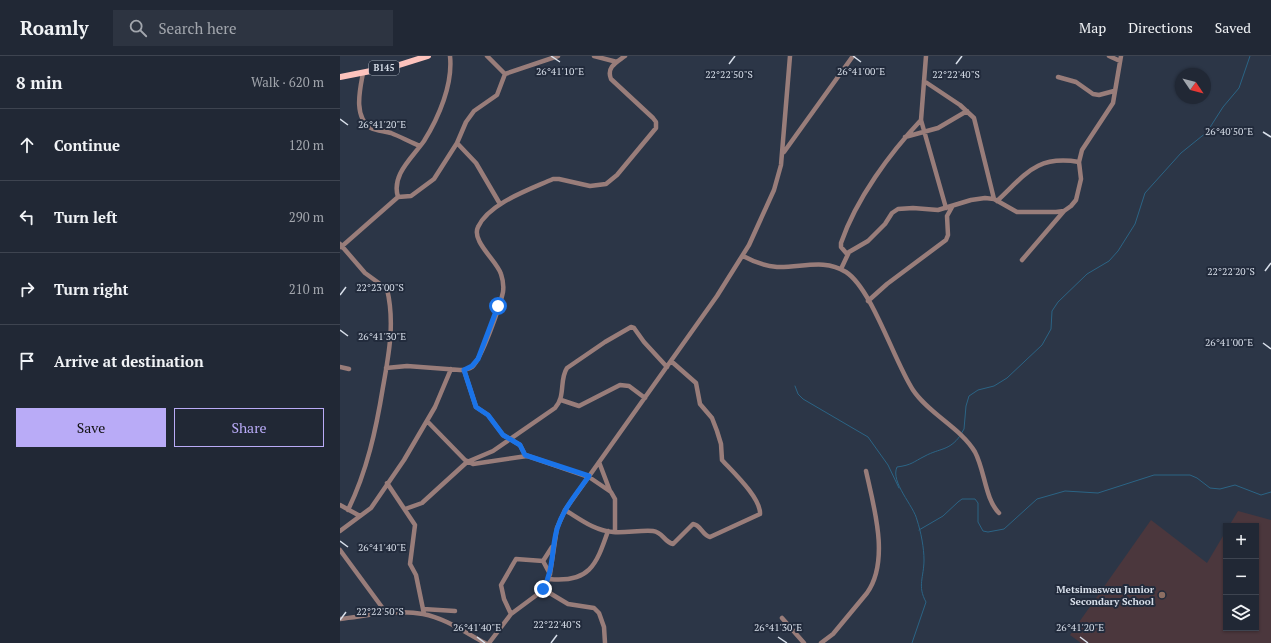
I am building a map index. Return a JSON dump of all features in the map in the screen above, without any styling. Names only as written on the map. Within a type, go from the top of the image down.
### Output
[{"type":"main road","name":"B145","points":[[340,77],[363,73],[428,56]]},
{"type":"street","points":[[398,197],[396,189],[398,178],[420,146],[434,122],[445,97],[451,68],[450,56]]},
{"type":"street","points":[[487,56],[505,74]]},
{"type":"street","points":[[505,74],[558,56]]},
{"type":"street","points":[[594,56],[617,62]]},
{"type":"street","points":[[386,368],[407,366],[464,370],[472,366],[478,359],[503,293],[504,283],[501,272],[477,237],[476,232],[485,217],[500,204],[553,179],[590,186],[606,184],[617,175],[656,128],[656,122],[653,118],[611,78],[609,71],[617,62],[626,56]]},
{"type":"street","points":[[489,643],[503,622],[511,614],[543,589],[549,579],[557,528],[565,510],[667,367],[743,256],[774,190],[783,152],[790,56]]},
{"type":"street","points":[[783,152],[853,56]]},
{"type":"street","points":[[926,56],[921,120],[946,208]]},
{"type":"street","points":[[1022,260],[1064,211],[1076,200],[1081,179],[1079,162],[1082,150],[1087,140],[1111,107],[1120,58],[1109,56]]},
{"type":"street","points":[[363,73],[359,106],[366,124],[374,129],[391,133],[420,146]]},
{"type":"street","points":[[348,510],[373,443],[391,333],[387,291],[382,285],[365,273],[341,246],[398,197],[411,196],[434,180],[457,143],[463,128],[474,111],[497,95],[505,74]]},
{"type":"street","points":[[1058,77],[1076,82],[1093,94],[1114,91]]},
{"type":"street","points":[[924,81],[967,111],[976,122],[995,200]]},
{"type":"street","points":[[905,137],[943,126],[967,111]]},
{"type":"street","points":[[847,254],[841,247],[842,237],[869,186],[887,158],[921,120]]},
{"type":"street","points":[[457,143],[482,171],[500,204]]},
{"type":"street","points":[[995,200],[1029,172],[1046,161],[1063,159],[1079,162]]},
{"type":"street","points":[[841,269],[847,254],[868,241],[883,227],[894,210],[907,207],[938,210],[971,200],[995,200],[1017,212],[1064,211]]},
{"type":"street","points":[[868,300],[946,240],[948,235],[947,216],[952,207]]},
{"type":"street","points":[[938,210],[947,216]]},
{"type":"street","points":[[743,256],[761,264],[770,266],[819,264],[841,269],[859,284],[899,365],[913,389],[924,403],[965,440],[974,452],[981,466],[990,501],[1000,513]]},
{"type":"street","points":[[405,509],[422,503],[467,462],[485,455],[510,440],[555,408],[561,400],[564,373],[567,368],[605,342],[631,327],[634,328],[644,342],[667,367]]},
{"type":"street","points":[[565,510],[597,529],[616,532],[654,531],[661,534],[667,542],[673,544],[693,524],[698,526],[706,536],[710,537],[760,514],[754,498],[738,476],[722,460],[721,444],[717,431],[712,418],[700,404],[696,383],[671,361]]},
{"type":"street","points":[[340,367],[349,369]]},
{"type":"street","points":[[340,531],[371,508],[404,460],[427,421],[451,369]]},
{"type":"street","points":[[464,370],[476,407],[488,415],[503,435],[520,445],[527,456]]},
{"type":"street","points":[[561,400],[579,406],[620,384],[625,384],[645,398]]},
{"type":"street","points":[[427,421],[467,462],[480,464],[527,456],[589,476],[611,492]]},
{"type":"street","points":[[600,462],[605,480],[615,499],[616,532]]},
{"type":"street","points":[[821,643],[832,634],[867,593],[877,571],[878,544],[866,471]]},
{"type":"street","points":[[387,483],[415,525],[410,564],[416,575],[424,612]]},
{"type":"street","points":[[340,505],[360,516]]},
{"type":"street","points":[[549,579],[573,580],[583,576],[597,558],[608,531]]},
{"type":"street","points":[[543,561],[553,546]]},
{"type":"street","points":[[340,550],[387,614]]},
{"type":"street","points":[[511,614],[504,599],[501,585],[513,561],[520,558],[543,561]]},
{"type":"street","points":[[543,561],[550,574]]},
{"type":"street","points":[[543,589],[568,604],[594,608],[599,613],[604,627],[606,643]]},
{"type":"street","points":[[340,619],[387,614],[455,611]]},
{"type":"street","points":[[424,612],[445,621],[485,643]]},
{"type":"street","points":[[782,618],[804,643]]},
{"type":"shaded area","name":"Metsimasweu Junior Secondary School","points":[[1238,511],[1271,520],[1271,643],[1081,643],[1070,635],[1151,520],[1207,563],[1223,536],[1223,631],[1259,631],[1259,523],[1231,523]]},
{"type":"waterway","points":[[961,434],[964,429],[966,406],[969,396],[978,390],[994,386],[1007,378],[1042,345],[1051,329],[1052,311],[1058,302],[1087,274],[1109,261],[1118,251],[1135,224],[1145,193],[1181,153],[1207,132],[1223,107],[1239,88],[1250,56]]},
{"type":"waterway","points":[[795,386],[798,394],[803,399],[868,437],[888,465],[899,488]]},
{"type":"waterway","points":[[912,643],[926,602],[921,586],[924,560],[920,530],[915,514],[899,487],[896,473],[897,467],[909,464],[930,453],[948,447],[960,436]]},
{"type":"waterway","points":[[919,530],[943,516],[962,499],[975,499],[978,503],[978,522],[983,531],[988,532],[1004,529],[1037,499],[1065,491],[1098,493],[1154,475],[1190,475],[1197,478],[1210,488],[1220,489],[1235,485],[1261,495],[1271,492]]},
{"type":"place","name":"Metsimasweu Junior Secondary School","points":[[1162,595]]},
{"type":"route","points":[[498,306],[484,347],[478,359],[469,369],[464,370],[476,407],[488,415],[503,435],[520,445],[525,455],[589,476],[561,518],[553,546],[549,579],[543,589]]}]
